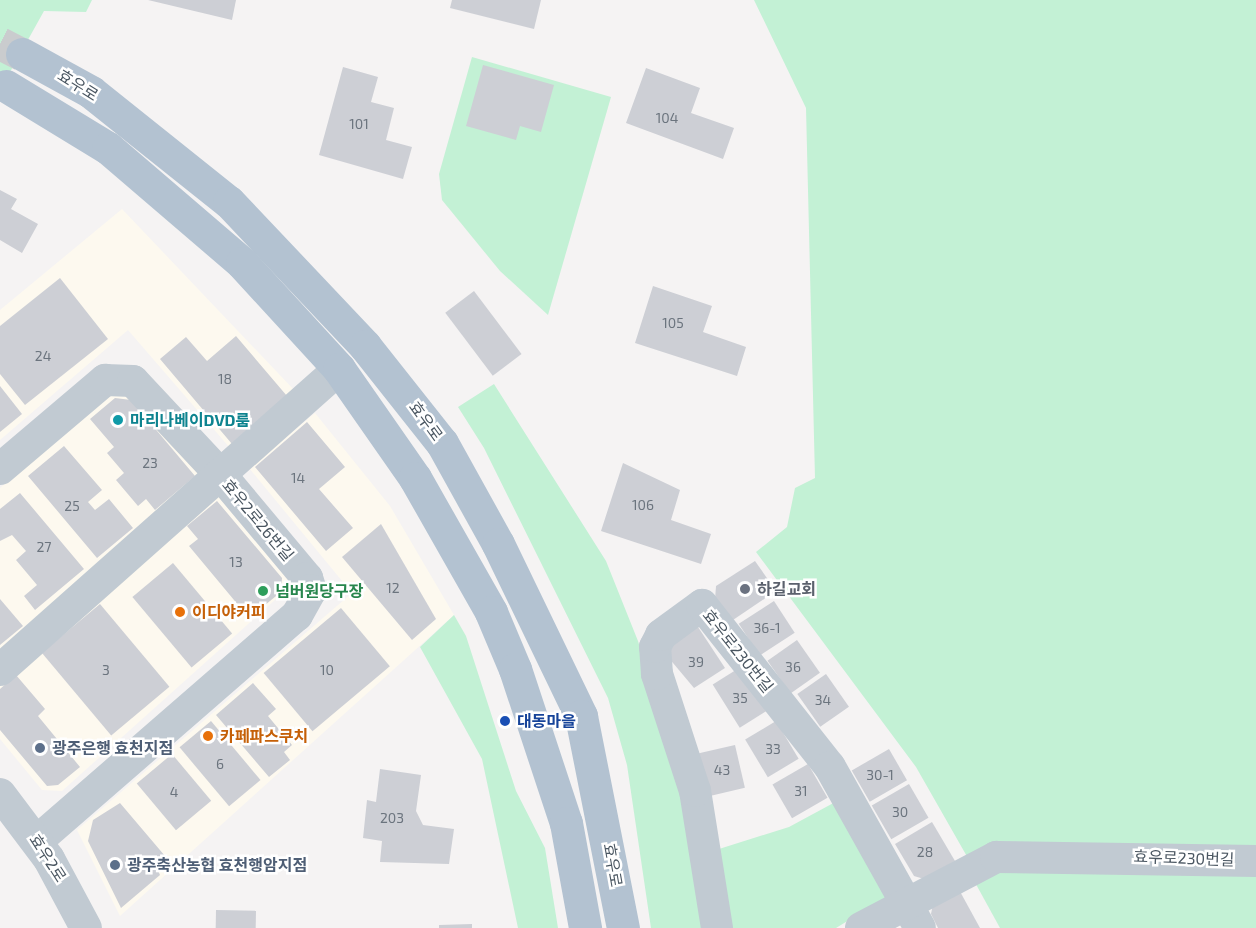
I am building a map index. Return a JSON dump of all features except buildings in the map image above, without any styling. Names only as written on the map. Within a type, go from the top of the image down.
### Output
[{"type":"main road","name":"효우로","points":[[22,54],[91,92],[229,202],[379,361],[442,443],[498,544],[581,716],[623,928]]},
{"type":"main road","points":[[6,86],[84,131],[170,198],[242,262],[339,369],[415,478],[491,612],[566,823],[585,928]]},
{"type":"street","points":[[0,670],[339,369]]},
{"type":"street","name":"효우2로26번길","points":[[0,469],[93,389],[122,378],[145,389],[307,578],[311,590],[306,603],[37,841]]},
{"type":"street","name":"효우로230번길","points":[[717,928],[695,791],[657,674],[655,647],[661,635],[702,605],[830,767],[913,915]]},
{"type":"street","name":"효우2로","points":[[0,794],[37,841],[86,928]]},
{"type":"street","name":"효우로230번길","points":[[861,928],[913,915],[996,856],[1256,861]]},
{"type":"shaded area","points":[[122,209],[296,392],[230,448],[128,330],[0,440],[0,310]]},
{"type":"shaded area","points":[[123,388],[201,476],[0,650],[0,488],[113,390]]},
{"type":"shaded area","points":[[315,413],[390,506],[454,615],[120,916],[77,830],[352,593],[249,468]]},
{"type":"shaded area","points":[[218,496],[288,579],[286,590],[62,791],[42,790],[0,739],[0,683]]},
{"type":"green space","points":[[0,0],[92,0],[86,12],[44,11],[0,90]]},
{"type":"green space","points":[[754,0],[1256,0],[1256,847],[969,860],[916,767],[756,552],[787,527],[795,488],[815,478],[806,108]]},
{"type":"green space","points":[[472,57],[611,97],[548,315],[500,271],[442,200],[439,174]]},
{"type":"green space","points":[[494,384],[606,561],[638,641],[679,775],[709,928],[651,928],[627,765],[608,698],[484,448],[458,407]]},
{"type":"green space","points":[[454,615],[466,636],[516,791],[545,848],[558,928],[518,928],[482,759],[420,647]]},
{"type":"green space","points":[[839,800],[887,897],[836,928],[729,928],[719,849],[789,827]]},
{"type":"green space","points":[[1002,868],[1256,873],[1256,928],[1000,928],[972,877]]},
{"type":"tunnel","points":[[0,43],[22,54]]},
{"type":"place","name":"마리나베이DVD룸","points":[[118,420]]},
{"type":"place","name":"하길교회","points":[[745,589]]},
{"type":"place","name":"넘버원당구장","points":[[263,591]]},
{"type":"place","name":"이디야커피","points":[[180,612]]},
{"type":"place","name":"대동마을","points":[[505,721]]},
{"type":"place","name":"카페파스쿠치","points":[[208,736]]},
{"type":"place","name":"광주은행 효천지점","points":[[40,748]]},
{"type":"place","name":"광주축산농협 효천행암지점","points":[[115,865]]}]
